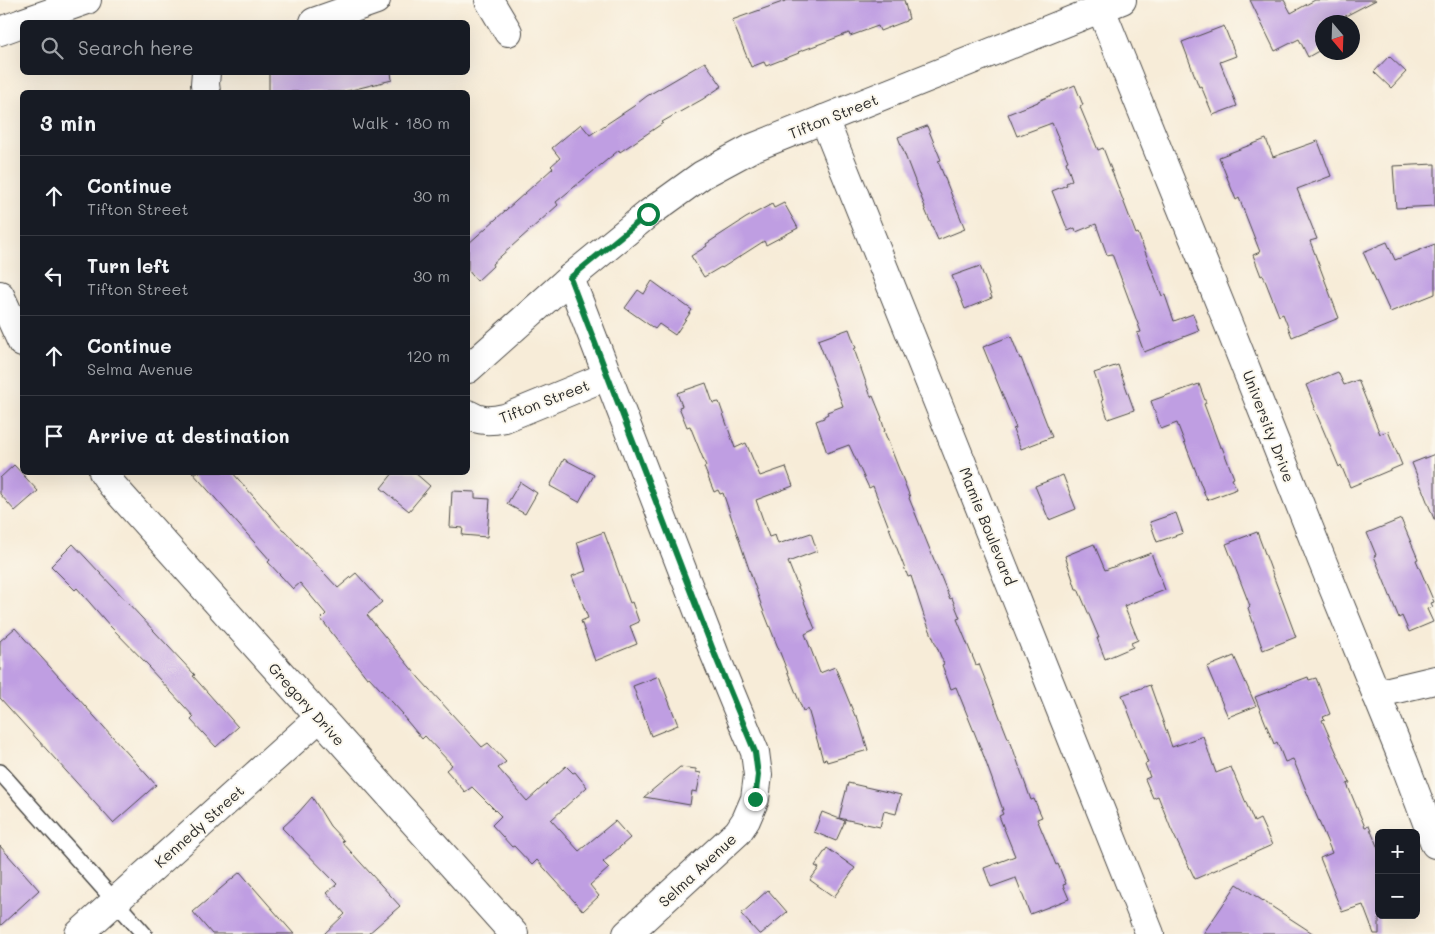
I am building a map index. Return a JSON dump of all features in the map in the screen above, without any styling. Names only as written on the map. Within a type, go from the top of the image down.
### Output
[{"type":"main road","points":[[31,20],[87,0]]},
{"type":"main road","points":[[320,20],[376,0]]},
{"type":"main road","points":[[489,0],[508,32]]},
{"type":"main road","name":"Tifton Street","points":[[470,367],[570,278],[648,214],[702,175],[752,148],[1111,5]]},
{"type":"main road","name":"University Drive","points":[[1111,5],[1230,326],[1435,844]]},
{"type":"main road","points":[[0,31],[20,24]]},
{"type":"main road","points":[[206,75],[206,90]]},
{"type":"main road","name":"Mamie Boulevard","points":[[824,119],[1150,934]]},
{"type":"main road","name":"Tifton Street","points":[[470,415],[476,419],[488,421],[505,418],[607,376],[570,278]]},
{"type":"main road","points":[[0,295],[20,329]]},
{"type":"main road","name":"Selma Avenue","points":[[607,376],[715,655],[755,752],[758,775],[755,799],[746,820],[738,832],[627,934]]},
{"type":"main road","name":"Gregory Drive","points":[[105,475],[319,718],[514,934]]},
{"type":"main road","points":[[1376,694],[1435,680]]},
{"type":"main road","name":"Kennedy Street","points":[[80,934],[319,718]]},
{"type":"lane","points":[[0,772],[144,934]]},
{"type":"building","points":[[788,0],[904,0],[909,19],[880,31],[878,26],[850,36],[849,33],[766,66],[764,62],[751,67],[732,20]]},
{"type":"building","points":[[1250,0],[1284,0],[1291,13],[1315,0],[1376,0],[1347,15],[1315,15],[1315,53],[1308,57],[1299,39],[1275,51]]},
{"type":"building","points":[[1224,26],[1236,56],[1220,62],[1237,106],[1213,115],[1201,86],[1199,87],[1182,42]]},
{"type":"building","points":[[1389,56],[1406,72],[1391,88],[1374,72]]},
{"type":"building","points":[[705,62],[722,86],[662,122],[620,152],[619,150],[556,202],[558,205],[492,264],[493,266],[477,281],[470,272],[470,242],[553,168],[551,166],[560,158],[552,148],[581,124],[590,135],[647,96]]},
{"type":"building","points":[[269,75],[391,75],[392,80],[351,90],[269,90]]},
{"type":"building","points":[[1075,85],[1083,105],[1080,107],[1098,150],[1103,148],[1136,234],[1138,233],[1162,296],[1165,295],[1174,321],[1193,314],[1199,331],[1144,352],[1137,333],[1141,332],[1112,254],[1107,255],[1096,224],[1076,232],[1075,228],[1068,231],[1052,191],[1067,185],[1066,183],[1072,180],[1066,162],[1068,161],[1052,123],[1017,136],[1008,114]]},
{"type":"building","points":[[927,126],[941,160],[938,161],[965,229],[938,240],[898,137]]},
{"type":"building","points":[[1266,139],[1273,157],[1318,141],[1331,176],[1297,189],[1317,239],[1310,241],[1339,318],[1292,337],[1283,314],[1279,316],[1263,275],[1261,276],[1253,255],[1260,252],[1239,198],[1236,200],[1219,157]]},
{"type":"building","points":[[1435,164],[1435,206],[1396,208],[1393,166]]},
{"type":"building","points":[[784,203],[798,228],[766,245],[764,241],[722,268],[704,277],[691,256],[746,218],[772,204],[774,208]]},
{"type":"building","points":[[1387,242],[1395,260],[1435,244],[1435,294],[1390,312],[1363,252]]},
{"type":"building","points":[[980,266],[992,298],[965,309],[952,276]]},
{"type":"building","points":[[652,281],[692,310],[675,335],[659,324],[655,329],[625,308],[638,290],[644,294]]},
{"type":"building","points":[[849,329],[871,397],[873,396],[882,418],[884,431],[909,498],[950,599],[952,598],[960,618],[957,619],[976,665],[979,664],[1011,743],[1031,800],[1034,799],[1042,817],[1037,819],[1066,884],[1063,885],[1069,899],[1030,914],[1016,878],[991,887],[984,868],[1015,856],[999,816],[1003,814],[1001,810],[1003,810],[956,687],[951,689],[942,665],[944,664],[924,616],[911,576],[908,577],[873,486],[869,488],[849,445],[827,453],[816,421],[824,418],[828,414],[827,412],[843,406],[818,340]]},
{"type":"building","points":[[1011,336],[1052,437],[1021,449],[1013,429],[1016,428],[983,347]]},
{"type":"building","points":[[1118,365],[1134,410],[1108,419],[1094,373]]},
{"type":"building","points":[[1338,372],[1344,385],[1358,380],[1380,434],[1388,431],[1402,465],[1350,487],[1341,465],[1339,467],[1306,385]]},
{"type":"building","points":[[706,383],[713,403],[719,402],[735,448],[746,443],[760,476],[786,467],[793,486],[756,500],[769,537],[775,535],[778,544],[811,533],[817,551],[788,562],[815,629],[805,634],[820,673],[835,667],[855,716],[857,716],[868,750],[827,762],[826,759],[823,760],[808,709],[803,711],[762,607],[723,493],[720,494],[718,490],[714,492],[690,426],[687,427],[679,407],[682,406],[677,393]]},
{"type":"building","points":[[1199,384],[1206,403],[1204,404],[1237,489],[1207,500],[1177,423],[1161,429],[1151,401]]},
{"type":"building","points":[[1435,454],[1435,519],[1434,519],[1412,463]]},
{"type":"building","points":[[564,459],[594,475],[579,502],[550,486]]},
{"type":"building","points":[[14,465],[20,472],[20,475],[23,475],[38,491],[15,511],[0,494],[0,478]]},
{"type":"building","points":[[195,475],[235,475],[338,588],[356,573],[382,602],[367,615],[419,678],[482,747],[488,743],[506,762],[498,768],[527,801],[566,766],[573,773],[575,772],[587,787],[551,820],[579,851],[615,821],[630,838],[603,862],[609,868],[590,885],[599,896],[583,911],[537,860],[532,865],[492,825],[501,816],[472,787],[465,792],[446,770],[452,765],[425,736],[422,739],[403,714],[369,677],[367,678],[321,619],[326,614],[300,583],[293,589],[268,562],[270,560]]},
{"type":"building","points":[[392,475],[417,475],[430,486],[409,511],[381,488]]},
{"type":"building","points":[[1063,475],[1076,509],[1049,520],[1035,486]]},
{"type":"building","points":[[520,482],[537,493],[525,514],[507,504]]},
{"type":"building","points":[[452,491],[475,492],[475,498],[490,499],[487,537],[462,535],[463,528],[450,527]]},
{"type":"building","points":[[1176,513],[1183,533],[1157,542],[1150,522]]},
{"type":"building","points":[[1401,519],[1434,602],[1431,603],[1433,607],[1427,609],[1433,622],[1409,632],[1402,616],[1399,618],[1374,556],[1376,555],[1367,533]]},
{"type":"building","points":[[604,532],[630,603],[632,602],[639,622],[630,626],[637,644],[595,661],[581,621],[588,618],[572,576],[586,571],[577,542]]},
{"type":"building","points":[[1257,532],[1296,637],[1263,650],[1248,608],[1250,606],[1226,544]]},
{"type":"building","points":[[73,544],[195,675],[193,676],[238,727],[216,747],[191,720],[194,717],[150,667],[110,626],[77,588],[75,590],[51,566]]},
{"type":"building","points":[[1094,544],[1105,570],[1151,553],[1165,590],[1124,606],[1138,640],[1131,643],[1133,647],[1105,659],[1097,638],[1099,638],[1078,589],[1076,589],[1065,556]]},
{"type":"building","points":[[15,628],[156,785],[113,823],[0,698],[0,641]]},
{"type":"building","points":[[1234,656],[1256,706],[1228,717],[1207,667]]},
{"type":"building","points":[[659,676],[678,725],[651,736],[633,686]]},
{"type":"building","points":[[1308,677],[1309,680],[1316,678],[1330,714],[1323,717],[1325,719],[1322,720],[1350,783],[1347,784],[1365,827],[1369,826],[1375,841],[1375,919],[1379,919],[1379,934],[1374,934],[1363,905],[1342,912],[1320,858],[1332,853],[1293,759],[1285,762],[1277,742],[1274,744],[1255,697]]},
{"type":"building","points":[[1150,685],[1172,747],[1203,736],[1216,773],[1231,767],[1254,822],[1260,819],[1272,845],[1195,879],[1171,829],[1158,796],[1153,798],[1145,779],[1150,777],[1145,764],[1148,763],[1122,695]]},
{"type":"building","points":[[680,767],[696,769],[696,772],[701,773],[697,792],[692,791],[690,805],[644,797]]},
{"type":"building","points":[[848,783],[901,795],[896,814],[884,811],[880,827],[839,818]]},
{"type":"building","points":[[312,797],[330,826],[344,841],[342,842],[400,906],[368,934],[324,934],[345,914],[327,893],[337,884],[282,828]]},
{"type":"building","points":[[822,812],[845,821],[836,841],[814,832]]},
{"type":"building","points":[[0,846],[39,890],[0,926]]},
{"type":"building","points":[[827,848],[855,868],[834,897],[810,880],[819,868],[815,866]]},
{"type":"building","points":[[240,872],[294,934],[212,934],[193,912]]},
{"type":"building","points":[[1237,884],[1314,934],[1203,934]]},
{"type":"building","points":[[768,890],[787,912],[759,934],[741,914]]},
{"type":"route","points":[[648,214],[570,278],[715,655],[755,752],[758,775],[755,799]]}]
